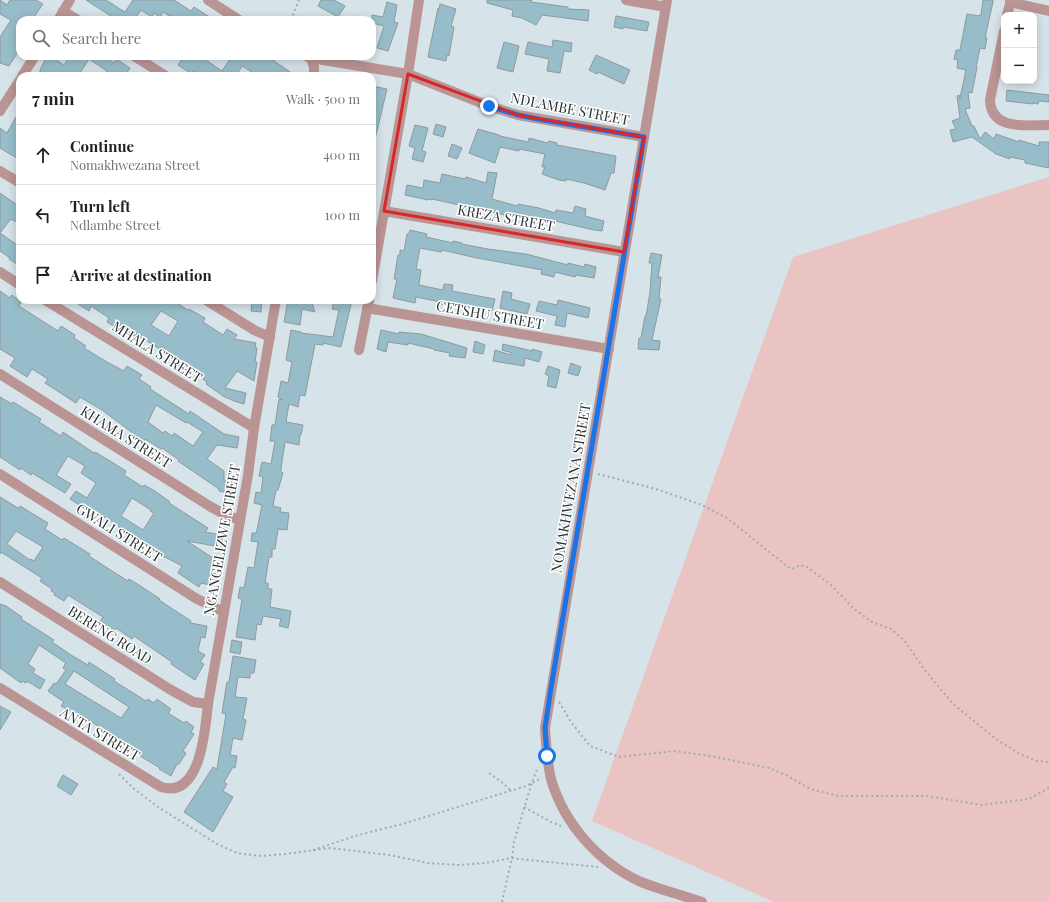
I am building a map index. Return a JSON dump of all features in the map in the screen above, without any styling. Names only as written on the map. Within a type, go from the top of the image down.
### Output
[{"type":"street","points":[[60,16],[70,0]]},
{"type":"street","points":[[208,0],[233,16]]},
{"type":"street","points":[[376,258],[408,74],[419,0]]},
{"type":"street","points":[[626,0],[666,4]]},
{"type":"street","points":[[1008,12],[1010,1],[1049,11]]},
{"type":"street","name":"NOMAKHWEZANA STREET","points":[[666,4],[545,728],[550,774],[560,804],[575,828],[596,853],[641,882],[702,902]]},
{"type":"street","points":[[63,11],[71,16]]},
{"type":"street","points":[[1001,46],[990,100],[990,106],[995,115],[1002,121],[1015,125],[1049,125]]},
{"type":"street","points":[[25,72],[33,60]]},
{"type":"street","points":[[140,60],[160,72]]},
{"type":"street","points":[[310,60],[314,68],[314,72]]},
{"type":"street","name":"NDLAMBE STREET","points":[[326,60],[408,74],[489,106],[518,115],[644,137]]},
{"type":"street","points":[[0,111],[16,87]]},
{"type":"street","points":[[0,170],[16,180]]},
{"type":"street","name":"KREZA STREET","points":[[384,211],[624,252]]},
{"type":"street","points":[[0,272],[16,282]]},
{"type":"street","name":"MHALA STREET","points":[[52,304],[254,428]]},
{"type":"street","points":[[212,304],[254,330],[270,337]]},
{"type":"street","name":"NGANGELIZWE STREET","points":[[187,781],[196,766],[200,754],[275,304]]},
{"type":"street","points":[[359,350],[368,304]]},
{"type":"street","name":"CETSHU STREET","points":[[368,304],[609,350]]},
{"type":"street","name":"KHAMA STREET","points":[[0,374],[212,507],[226,515],[240,520]]},
{"type":"street","name":"GWALI STREET","points":[[0,474],[197,599],[224,612]]},
{"type":"street","name":"BERENG ROAD","points":[[0,582],[183,697],[193,702],[208,704]]},
{"type":"street","name":"ANTA STREET","points":[[0,688],[161,787],[168,789],[176,788],[187,781]]},
{"type":"path","points":[[293,16],[299,0]]},
{"type":"path","points":[[588,470],[600,475],[656,489],[702,505],[727,518],[788,567],[792,569],[800,565],[807,567],[831,585],[853,608],[872,622],[891,629],[904,640],[924,669],[953,704],[996,739],[1020,754],[1037,761],[1049,762]]},
{"type":"path","points":[[551,688],[571,722],[590,746],[619,757],[674,751],[712,756],[769,768],[786,775],[810,789],[838,796],[927,796],[982,805],[1028,799],[1049,788]]},
{"type":"path","points":[[502,902],[514,842],[532,782],[546,747]]},
{"type":"path","points":[[115,759],[117,772],[134,789],[158,807],[217,844],[237,853],[261,856],[330,848],[389,855],[428,863],[458,865],[485,863],[512,858],[601,868]]},
{"type":"path","points":[[489,773],[511,791]]},
{"type":"path","points":[[308,851],[511,791],[526,786],[550,774]]},
{"type":"path","points":[[524,807],[551,822],[564,827]]},
{"type":"highlighted area","points":[[408,74],[518,115],[644,137],[624,252],[384,211]]},
{"type":"shaded area","points":[[1049,177],[1049,902],[774,902],[592,821],[793,257]]},
{"type":"building","points":[[0,0],[7,5],[10,0],[36,0],[43,4],[35,16],[16,16],[16,55],[9,66],[0,63],[0,37],[11,20],[0,14]]},
{"type":"building","points":[[86,0],[106,0],[125,12],[133,0],[174,0],[191,11],[194,7],[208,16],[170,16],[163,12],[161,16],[154,13],[152,16],[150,16],[141,10],[137,16],[111,16]]},
{"type":"building","points":[[321,0],[334,0],[345,6],[339,16],[336,16],[318,6]]},
{"type":"building","points":[[487,0],[532,0],[531,2],[568,7],[568,9],[589,10],[588,21],[542,15],[536,25],[522,18],[512,16],[513,10],[487,3]]},
{"type":"building","points":[[983,0],[993,0],[993,2],[985,38],[987,38],[985,49],[980,48],[972,93],[968,92],[970,108],[965,109],[972,126],[974,126],[980,139],[985,132],[994,139],[996,134],[1019,142],[1019,140],[1039,146],[1039,142],[1049,142],[1049,168],[1025,163],[1025,160],[1010,157],[1010,159],[996,154],[972,137],[953,142],[950,130],[956,129],[952,121],[960,118],[957,96],[959,95],[960,98],[966,70],[957,68],[958,60],[954,59],[956,50],[960,50],[967,14],[981,15]]},
{"type":"building","points":[[387,2],[397,5],[394,22],[398,23],[388,51],[377,48],[384,26],[376,24],[376,16],[372,15],[383,17]]},
{"type":"building","points":[[440,4],[456,9],[451,26],[454,27],[449,56],[447,55],[446,61],[428,57]]},
{"type":"building","points":[[616,16],[649,22],[647,31],[614,27]]},
{"type":"building","points":[[553,40],[572,43],[571,52],[564,51],[560,73],[547,71],[549,59],[525,54],[528,42],[552,47]]},
{"type":"building","points":[[504,42],[519,46],[513,72],[497,68]]},
{"type":"building","points":[[596,55],[630,70],[624,84],[598,72],[597,74],[589,70]]},
{"type":"building","points":[[45,60],[56,60],[64,65],[67,60],[88,60],[81,72],[40,72]]},
{"type":"building","points":[[90,60],[109,60],[114,63],[116,60],[118,60],[130,68],[128,72],[107,71]]},
{"type":"building","points":[[181,60],[206,60],[222,71],[229,60],[273,60],[290,72],[252,72],[242,66],[238,72],[189,72],[178,65]]},
{"type":"building","points":[[376,87],[387,89],[376,135]]},
{"type":"building","points":[[1007,90],[1049,95],[1049,102],[1039,101],[1038,104],[1033,104],[1006,101]]},
{"type":"building","points":[[16,117],[16,158],[0,148],[0,128],[7,133]]},
{"type":"building","points":[[436,124],[446,127],[443,137],[433,134]]},
{"type":"building","points":[[415,125],[428,128],[422,151],[426,152],[423,162],[412,159],[415,148],[409,146]]},
{"type":"building","points":[[478,129],[500,136],[528,142],[529,138],[548,143],[549,141],[557,143],[557,145],[616,156],[614,173],[611,173],[605,190],[566,179],[566,181],[559,180],[542,174],[545,167],[542,167],[545,154],[500,147],[495,163],[469,153]]},
{"type":"building","points":[[452,144],[462,148],[457,159],[448,156]]},
{"type":"building","points":[[488,172],[497,173],[492,199],[517,206],[518,204],[539,208],[555,213],[556,210],[573,213],[575,206],[586,209],[585,216],[604,221],[602,231],[540,218],[539,221],[525,216],[520,216],[519,218],[432,199],[428,200],[405,195],[407,185],[423,188],[424,180],[440,183],[442,174],[465,179],[466,177],[486,183]]},
{"type":"building","points":[[0,193],[16,204],[16,222],[11,219],[0,233]]},
{"type":"building","points":[[410,230],[427,234],[426,237],[453,243],[453,241],[488,249],[526,254],[568,265],[568,263],[584,267],[585,264],[596,267],[594,278],[576,275],[575,277],[555,272],[554,277],[541,274],[542,270],[442,250],[441,252],[420,248],[416,269],[421,270],[419,285],[443,290],[444,284],[453,285],[452,291],[495,299],[492,311],[469,305],[469,307],[450,303],[450,305],[441,304],[441,302],[416,297],[415,303],[393,298],[397,279],[394,279],[398,255],[400,255],[400,250],[404,251],[407,234],[409,234]]},
{"type":"building","points":[[0,233],[16,244],[16,263],[9,259],[10,258],[0,251]]},
{"type":"building","points":[[651,253],[662,255],[658,277],[661,277],[659,299],[661,299],[652,340],[660,341],[659,350],[638,349],[639,338],[641,338],[650,293],[652,263],[649,263]]},
{"type":"building","points":[[0,291],[10,298],[12,295],[16,298],[16,304],[20,304],[19,306],[58,331],[61,326],[75,335],[74,338],[86,346],[84,348],[107,362],[124,371],[127,366],[142,375],[139,379],[151,387],[150,389],[189,414],[190,411],[224,434],[239,437],[237,448],[217,445],[207,459],[224,471],[224,480],[232,482],[230,493],[219,491],[219,489],[178,461],[179,460],[162,448],[161,449],[145,439],[143,442],[102,410],[80,397],[76,403],[45,383],[48,379],[32,369],[27,377],[10,366],[15,358],[0,349]],"holes":[[[156,405],[186,423],[187,422],[203,432],[193,446],[174,433],[172,436],[165,431],[163,433],[148,422]]]},
{"type":"building","points":[[503,291],[512,293],[511,299],[530,304],[527,314],[500,308]]},
{"type":"building","points":[[558,300],[590,308],[588,318],[567,313],[565,327],[555,325],[557,316],[536,311],[539,301],[557,305]]},
{"type":"building","points":[[78,304],[178,304],[205,318],[203,322],[223,335],[227,329],[237,335],[234,339],[256,343],[255,348],[257,348],[255,362],[257,362],[254,381],[237,371],[225,388],[246,393],[244,404],[223,396],[206,384],[207,382],[188,369],[187,371],[178,366],[180,362],[141,337],[139,339],[123,329],[121,331],[107,322],[109,318],[91,306],[89,311]],"holes":[[[161,311],[178,321],[169,336],[151,325]]]},
{"type":"building","points":[[252,304],[262,304],[261,312],[251,311]]},
{"type":"building","points":[[287,304],[312,304],[315,312],[302,309],[300,325],[284,322]]},
{"type":"building","points":[[333,304],[351,304],[341,347],[323,343],[323,345],[315,344],[305,396],[300,395],[298,407],[289,404],[286,422],[303,425],[299,445],[285,442],[281,468],[281,472],[283,473],[278,490],[276,490],[273,506],[281,508],[280,512],[289,513],[287,530],[278,529],[275,549],[272,549],[272,557],[269,557],[265,583],[268,583],[268,589],[272,589],[270,607],[291,611],[288,628],[279,626],[281,619],[263,616],[261,625],[257,624],[255,640],[236,637],[242,599],[238,598],[240,587],[244,588],[248,567],[254,568],[258,542],[251,541],[252,533],[256,533],[257,530],[262,505],[254,503],[256,492],[261,493],[263,477],[259,476],[262,462],[271,464],[275,441],[270,441],[272,425],[275,425],[279,399],[283,400],[278,397],[281,381],[288,383],[292,362],[286,360],[291,330],[301,333],[333,337],[339,310],[332,309]]},
{"type":"building","points":[[381,330],[399,334],[399,332],[421,334],[467,348],[465,358],[449,356],[450,353],[408,343],[408,345],[388,342],[386,352],[377,349]]},
{"type":"building","points":[[475,341],[485,345],[483,354],[473,352]]},
{"type":"building","points":[[503,344],[542,352],[539,362],[525,358],[524,366],[493,361],[495,350],[511,355],[512,353],[502,350]]},
{"type":"building","points":[[571,363],[581,367],[578,376],[568,373]]},
{"type":"building","points":[[548,366],[560,370],[556,388],[547,386],[549,376],[545,374]]},
{"type":"building","points":[[0,397],[12,404],[13,402],[41,419],[39,422],[61,436],[63,432],[94,453],[95,452],[126,471],[124,475],[143,487],[144,485],[155,491],[170,502],[169,503],[208,528],[205,532],[223,535],[221,547],[187,541],[216,560],[209,573],[216,574],[214,586],[201,583],[199,587],[178,573],[182,566],[163,556],[162,558],[136,541],[137,539],[115,524],[98,514],[97,516],[70,499],[76,491],[87,498],[96,483],[81,473],[85,466],[68,456],[56,475],[71,484],[65,493],[32,473],[31,475],[21,468],[20,470],[0,457]],"holes":[[[132,498],[151,510],[150,511],[154,513],[143,530],[121,516]]]},
{"type":"building","points":[[0,497],[18,508],[20,506],[48,523],[45,529],[62,540],[64,538],[90,554],[89,556],[128,581],[129,579],[139,585],[191,621],[190,623],[207,626],[205,638],[201,637],[198,651],[205,655],[200,662],[204,664],[195,680],[134,636],[132,639],[116,628],[113,633],[99,623],[103,617],[68,595],[64,601],[54,595],[55,593],[51,591],[52,589],[40,581],[42,578],[1,552],[0,554]],"holes":[[[16,531],[43,547],[34,561],[31,559],[30,560],[7,544]]]},
{"type":"building","points":[[0,604],[6,606],[22,617],[21,619],[54,640],[52,642],[71,655],[88,665],[89,662],[115,679],[114,681],[146,701],[148,699],[154,703],[157,699],[171,709],[168,713],[184,723],[186,721],[194,727],[191,732],[194,734],[183,751],[186,753],[179,764],[177,764],[171,776],[127,748],[128,746],[89,720],[88,721],[61,706],[64,702],[48,691],[54,683],[56,684],[66,670],[63,668],[66,663],[39,645],[28,664],[35,669],[33,673],[45,680],[40,689],[27,681],[26,683],[22,681],[21,683],[0,668]],"holes":[[[74,671],[129,707],[121,718],[65,684]]]},
{"type":"building","points":[[232,640],[242,642],[240,654],[230,652]]},
{"type":"building","points":[[233,656],[256,660],[254,673],[250,673],[250,678],[238,677],[235,697],[247,698],[243,719],[246,720],[242,740],[233,738],[230,755],[237,756],[235,768],[233,767],[224,782],[227,784],[223,791],[233,797],[213,832],[184,812],[213,767],[217,769],[226,714],[222,713]]},
{"type":"building","points":[[0,706],[11,712],[0,730]]},
{"type":"building","points":[[63,775],[78,784],[71,795],[57,786]]},
{"type":"route","points":[[489,106],[518,115],[543,120],[644,137],[551,688],[545,728],[547,756]]}]
